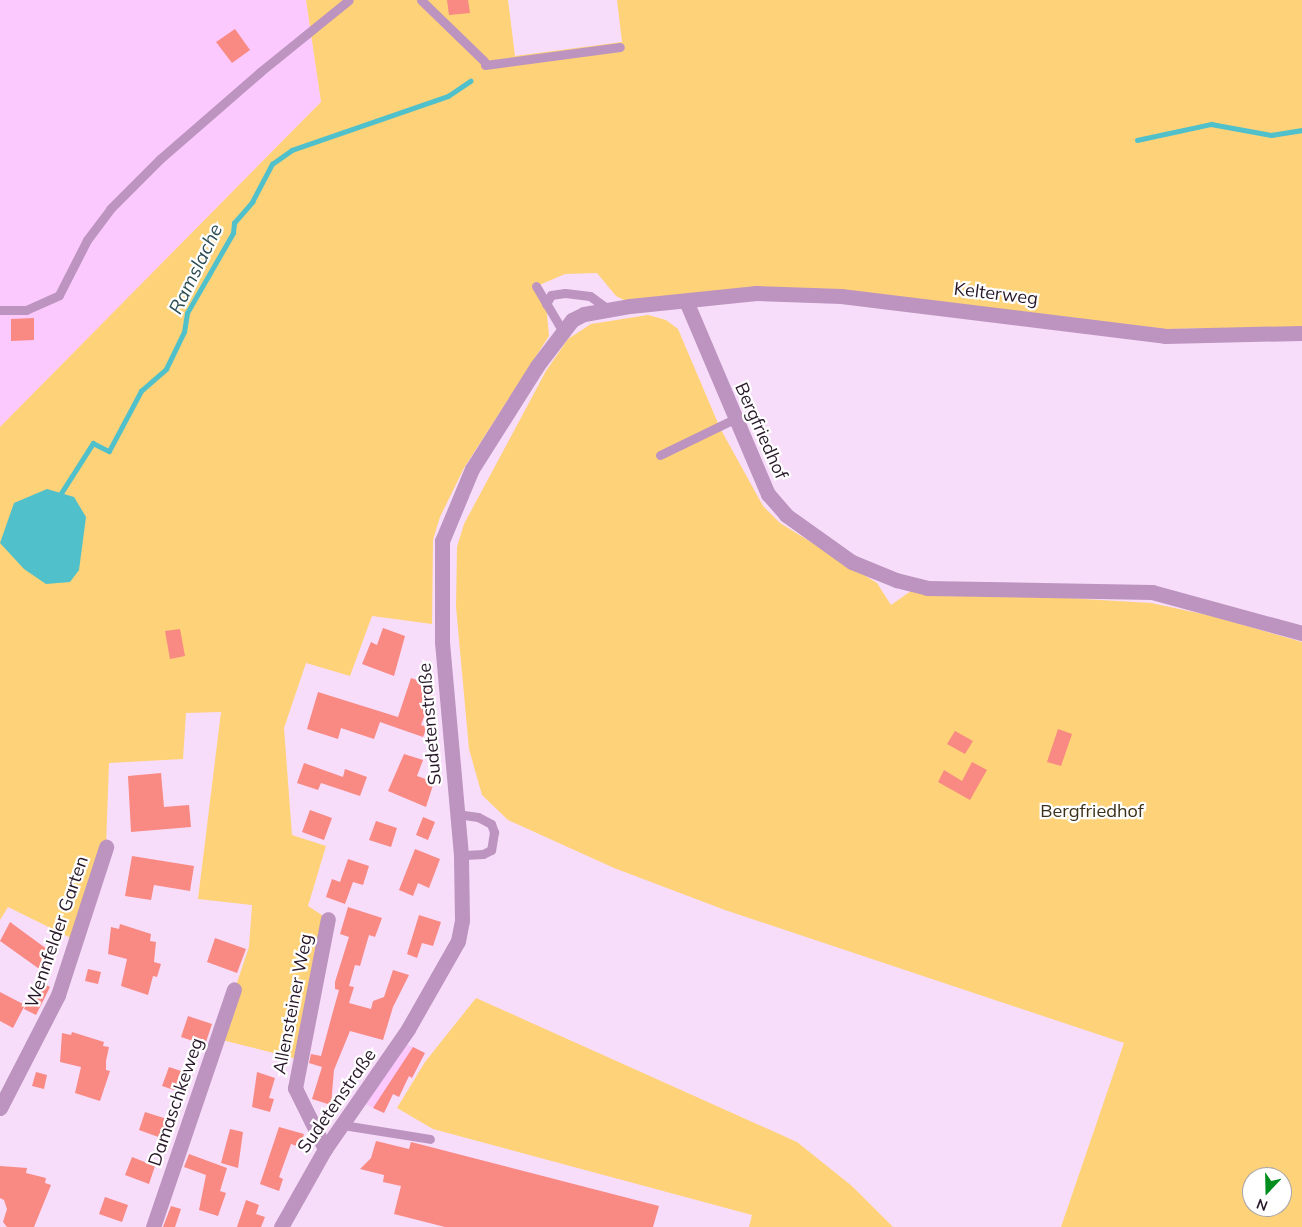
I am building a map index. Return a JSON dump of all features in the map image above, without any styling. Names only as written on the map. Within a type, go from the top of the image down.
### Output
[{"type":"street","name":"Kelterweg","points":[[686,301],[756,293],[841,296],[1166,336],[1302,333]]},
{"type":"street","name":"Sudetenstraße","points":[[280,1227],[325,1149],[408,1029],[458,941],[462,920],[461,855],[442,642],[442,541],[472,469],[562,330],[584,314],[686,301]]},
{"type":"street","name":"Bergfriedhof","points":[[686,301],[756,474],[786,515],[852,562],[883,575],[927,588],[1152,592],[1302,633]]},
{"type":"street","name":"Wennfelder Garten","points":[[2,1101],[58,995],[106,848]]},
{"type":"street","name":"Allensteiner Weg","points":[[325,1149],[295,1088],[328,920]]},
{"type":"street","name":"Damaschkeweg","points":[[153,1227],[234,990]]},
{"type":"lane","points":[[0,310],[26,310],[59,295],[87,240],[110,209],[238,90],[349,0]]},
{"type":"lane","points":[[421,0],[484,63],[620,47]]},
{"type":"lane","points":[[536,286],[562,330]]},
{"type":"lane","points":[[546,304],[551,295],[565,293],[590,296],[609,310]]},
{"type":"lane","points":[[660,454],[734,419]]},
{"type":"lane","points":[[458,814],[478,817],[491,824],[494,832],[491,850],[484,854],[461,855]]},
{"type":"lane","points":[[343,1125],[430,1139]]},
{"type":"shaded area","points":[[0,0],[306,0],[321,102],[0,427]]},
{"type":"shaded area","points":[[400,1041],[425,1053],[412,1078],[409,1076],[399,1097],[393,1094],[384,1113],[359,1101]]},
{"type":"green space","points":[[306,0],[508,0],[515,56],[622,42],[617,0],[1302,0],[1302,327],[1165,329],[839,292],[628,302],[616,296],[597,273],[565,274],[537,286],[546,304],[549,336],[464,468],[440,517],[433,540],[432,624],[372,616],[350,676],[306,663],[284,728],[292,835],[326,846],[308,906],[328,919],[301,1060],[218,1039],[249,947],[252,905],[198,899],[221,712],[186,713],[183,759],[109,763],[106,847],[77,941],[8,907],[0,920],[0,427],[321,102]]},
{"type":"green space","name":"Bergfriedhof","points":[[648,315],[666,320],[678,329],[720,428],[763,506],[780,523],[877,583],[891,605],[914,589],[1151,603],[1212,616],[1302,642],[1302,1227],[1061,1227],[1124,1043],[725,910],[614,868],[508,820],[482,795],[469,749],[456,607],[457,547],[464,524],[546,371],[568,339],[591,324]]},
{"type":"green space","points":[[476,998],[797,1142],[852,1186],[893,1227],[749,1227],[752,1215],[433,1129],[397,1108],[425,1062]]},
{"type":"water","points":[[47,489],[74,497],[86,517],[79,570],[70,582],[46,584],[24,569],[0,543],[14,503]]},
{"type":"building","points":[[447,0],[468,0],[470,13],[449,15]]},
{"type":"building","points":[[235,29],[250,50],[232,63],[216,42]]},
{"type":"building","points":[[34,318],[34,340],[11,341],[11,319]]},
{"type":"building","points":[[383,628],[405,636],[394,676],[362,664],[371,642],[377,645]]},
{"type":"building","points":[[180,629],[185,656],[170,659],[165,631]]},
{"type":"building","points":[[411,678],[435,686],[421,725],[427,727],[423,737],[380,722],[374,739],[341,728],[338,739],[307,729],[318,692],[398,717]]},
{"type":"building","points":[[1058,729],[1072,734],[1061,766],[1047,762]]},
{"type":"building","points":[[955,731],[973,741],[965,754],[947,744]]},
{"type":"building","points":[[404,754],[423,760],[417,776],[434,782],[426,807],[388,791]]},
{"type":"building","points":[[972,762],[987,770],[970,800],[938,782],[944,770],[962,781]]},
{"type":"building","points":[[304,763],[343,777],[345,769],[367,777],[360,796],[321,783],[318,790],[297,783]]},
{"type":"building","points":[[161,773],[164,807],[189,805],[191,827],[131,832],[128,776]]},
{"type":"building","points":[[310,810],[332,818],[324,840],[302,832]]},
{"type":"building","points":[[423,817],[435,822],[428,840],[416,835]]},
{"type":"building","points":[[376,821],[397,828],[391,847],[369,840]]},
{"type":"building","points":[[415,849],[440,859],[429,888],[418,883],[413,896],[399,890]]},
{"type":"building","points":[[132,856],[194,866],[190,891],[154,885],[151,900],[125,896]]},
{"type":"building","points":[[348,859],[369,866],[363,885],[353,882],[345,904],[326,897],[332,879],[340,882]]},
{"type":"building","points":[[348,907],[382,918],[375,937],[369,935],[360,966],[355,965],[349,986],[354,987],[349,1003],[371,1009],[373,1001],[384,997],[393,970],[409,975],[393,1007],[383,1040],[350,1031],[334,1070],[331,1105],[312,1099],[322,1067],[309,1063],[311,1054],[321,1056],[339,990],[335,989],[335,982],[349,937],[340,934]]},
{"type":"building","points":[[419,915],[441,922],[433,946],[422,943],[417,958],[407,954]]},
{"type":"building","points":[[10,922],[55,955],[45,973],[0,941]]},
{"type":"building","points":[[120,924],[151,934],[150,941],[156,942],[154,962],[161,964],[157,977],[153,976],[148,995],[121,986],[127,959],[108,954],[111,927],[119,929]]},
{"type":"building","points":[[215,938],[246,949],[237,973],[207,962]]},
{"type":"building","points":[[88,969],[101,972],[98,984],[85,981]]},
{"type":"building","points":[[38,981],[50,987],[36,1015],[24,1009]]},
{"type":"building","points":[[0,992],[25,1005],[13,1028],[0,1021]]},
{"type":"building","points":[[188,1016],[212,1024],[205,1045],[181,1037]]},
{"type":"building","points":[[72,1032],[104,1042],[103,1046],[109,1047],[106,1070],[110,1071],[100,1101],[75,1093],[81,1067],[60,1062],[62,1033],[71,1035]]},
{"type":"building","points":[[413,1047],[425,1053],[412,1078],[409,1076],[399,1097],[393,1094],[384,1113],[373,1108]]},
{"type":"building","points":[[169,1067],[193,1075],[186,1094],[162,1086]]},
{"type":"building","points":[[36,1072],[47,1075],[44,1089],[32,1086]]},
{"type":"building","points":[[257,1072],[275,1078],[269,1098],[274,1099],[270,1112],[252,1107]]},
{"type":"building","points":[[145,1112],[170,1120],[164,1139],[139,1130]]},
{"type":"building","points":[[279,1127],[304,1134],[300,1147],[291,1144],[279,1177],[283,1179],[279,1191],[260,1184]]},
{"type":"building","points":[[230,1129],[243,1132],[238,1168],[221,1163]]},
{"type":"building","points":[[376,1141],[409,1149],[411,1142],[659,1206],[653,1227],[445,1227],[394,1214],[401,1186],[383,1182],[384,1175],[360,1169],[371,1158]]},
{"type":"building","points":[[189,1154],[227,1168],[220,1191],[226,1193],[218,1216],[199,1210],[206,1175],[184,1167]]},
{"type":"building","points":[[132,1157],[155,1166],[149,1184],[125,1175]]},
{"type":"building","points":[[0,1166],[27,1168],[26,1173],[46,1178],[45,1183],[51,1185],[34,1227],[7,1227],[3,1222],[7,1209],[4,1200],[0,1198]]},
{"type":"building","points":[[105,1197],[128,1205],[122,1222],[99,1214]]},
{"type":"building","points":[[246,1200],[259,1205],[256,1214],[265,1217],[261,1227],[237,1227]]},
{"type":"building","points":[[171,1206],[181,1209],[175,1227],[163,1227]]},
{"type":"waterway","name":"Ramslache","points":[[58,498],[93,443],[109,451],[141,391],[166,369],[184,332],[187,313],[233,233],[234,223],[252,202],[272,164],[292,150],[448,96],[470,81]]},
{"type":"waterway","points":[[1137,140],[1211,124],[1271,135],[1302,130]]}]
